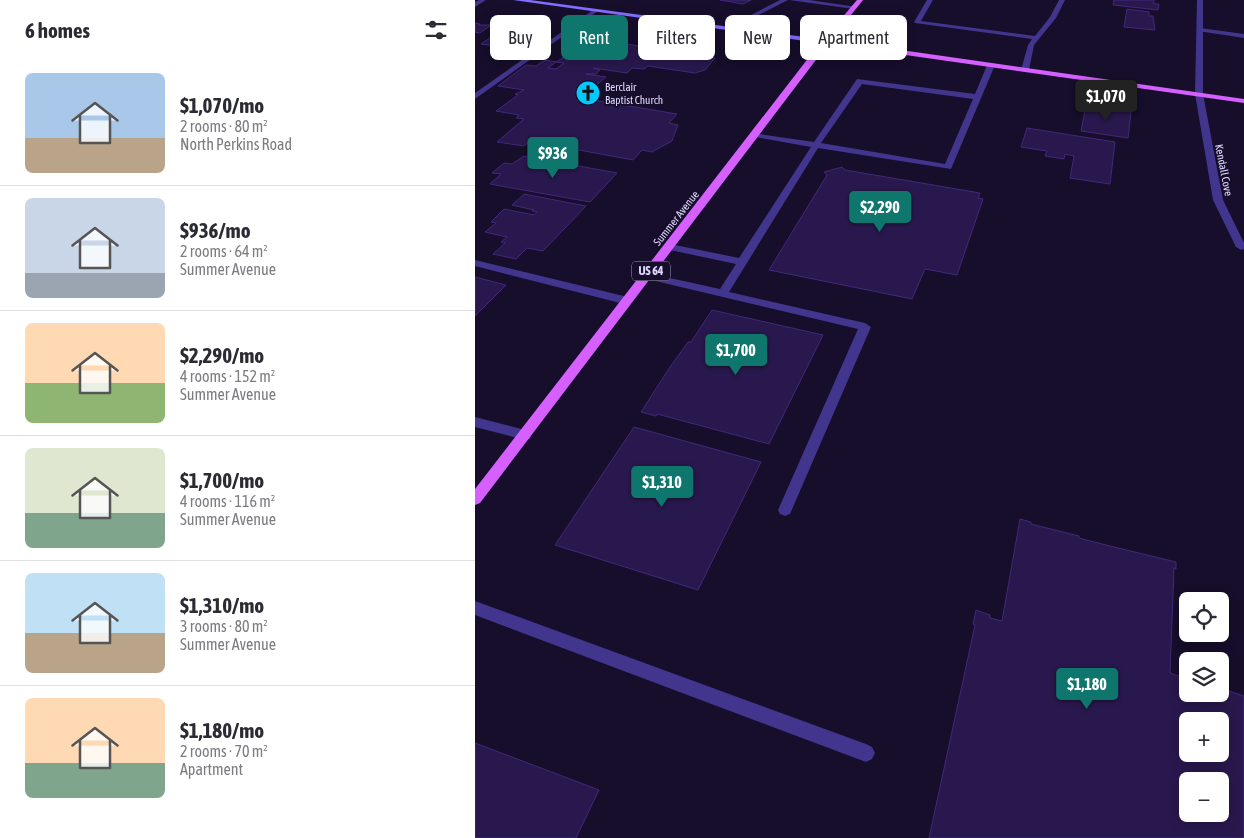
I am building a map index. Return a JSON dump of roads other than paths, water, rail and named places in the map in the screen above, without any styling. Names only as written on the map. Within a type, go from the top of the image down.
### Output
[{"type":"main road","name":"Summer Avenue","points":[[848,15],[860,0]]},
{"type":"main road","points":[[907,53],[1244,101]]},
{"type":"main road","name":"Summer Avenue","points":[[475,499],[813,60]]},
{"type":"street","points":[[475,5],[483,0]]},
{"type":"street","points":[[516,0],[725,29]]},
{"type":"street","points":[[755,15],[785,0]]},
{"type":"street","points":[[792,0],[854,8]]},
{"type":"street","points":[[930,0],[917,22],[1037,38]]},
{"type":"street","points":[[1025,70],[1031,45],[1053,18],[1062,0]]},
{"type":"street","name":"Kendall Cove","points":[[1200,0],[1199,94],[1218,200],[1241,247]]},
{"type":"street","points":[[475,97],[595,11]]},
{"type":"street","points":[[1200,30],[1244,36]]},
{"type":"street","points":[[755,135],[948,167],[991,65]]},
{"type":"street","points":[[722,294],[816,146],[860,81],[978,97]]},
{"type":"street","points":[[670,247],[742,262]]},
{"type":"street","points":[[475,263],[628,301]]},
{"type":"street","points":[[647,276],[865,327],[785,510]]},
{"type":"street","points":[[475,422],[525,435]]},
{"type":"street","points":[[475,608],[866,753]]},
{"type":"place","name":"Berclair Baptist Church","points":[[588,93]]}]
